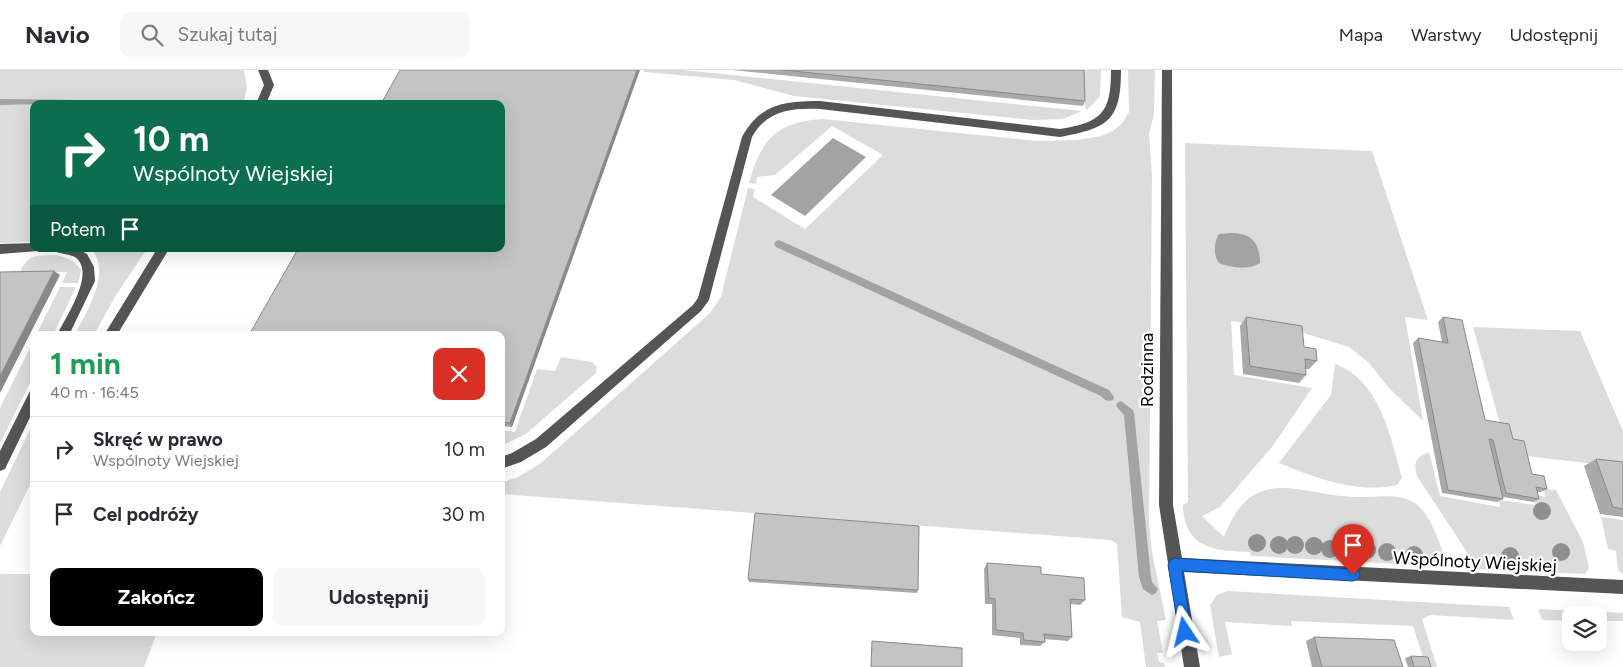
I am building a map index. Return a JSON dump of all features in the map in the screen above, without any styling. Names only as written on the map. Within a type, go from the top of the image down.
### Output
[{"type":"street","points":[[262,70],[269,85],[263,100]]},
{"type":"street","points":[[505,462],[516,458],[541,443],[697,308],[703,300],[747,137],[757,119],[786,107],[820,105],[1060,133],[1094,125],[1113,110],[1116,70]]},
{"type":"street","name":"Rodzinna","points":[[1167,70],[1165,473],[1168,518],[1192,667]]},
{"type":"street","points":[[0,249],[30,248]]},
{"type":"street","points":[[65,331],[89,281],[90,273],[82,256],[75,252]]},
{"type":"street","points":[[112,331],[161,252]]},
{"type":"street","points":[[0,465],[30,403]]},
{"type":"street","name":"Wspólnoty Wiejskiej","points":[[1175,565],[1623,587]]},
{"type":"shaded area","points":[[0,70],[244,70],[247,88],[244,100],[30,100],[30,242],[0,243]]},
{"type":"shaded area","points":[[644,70],[683,70],[1082,111],[1063,119],[1033,120],[794,96],[734,80],[644,72]]},
{"type":"shaded area","points":[[1084,70],[1101,70],[1100,96],[1087,110],[1085,108]]},
{"type":"shaded area","points":[[1128,70],[1155,70],[1154,114],[1149,134],[1152,176],[1149,523],[1152,552],[1166,620],[1157,621],[1163,653],[1157,653],[1159,662],[1164,663],[1165,667],[1146,667],[1140,622],[1122,617],[1117,544],[1111,540],[505,494],[505,482],[518,477],[541,463],[710,313],[721,297],[748,188],[755,189],[753,197],[805,229],[883,155],[832,126],[775,175],[757,177],[756,184],[749,183],[759,155],[765,145],[782,129],[793,124],[822,119],[1038,141],[1077,140],[1101,136],[1113,131],[1123,122],[1129,112]]},
{"type":"shaded area","points":[[833,138],[866,157],[805,216],[771,195]]},
{"type":"shaded area","points":[[1185,143],[1372,151],[1428,320],[1405,317],[1423,421],[1389,388],[1369,363],[1349,347],[1300,332],[1231,321],[1234,375],[1312,388],[1272,447],[1220,507],[1202,516],[1224,537],[1236,514],[1248,499],[1263,491],[1278,488],[1355,497],[1386,496],[1401,498],[1415,503],[1421,508],[1434,530],[1447,562],[1440,562],[1439,566],[1251,556],[1250,552],[1225,550],[1204,545],[1195,539],[1189,531],[1183,505],[1188,502]]},
{"type":"shaded area","points":[[1219,234],[1244,235],[1253,240],[1258,249],[1260,263],[1251,267],[1240,268],[1219,263],[1215,252],[1217,237]]},
{"type":"shaded area","points":[[94,252],[145,252],[116,295],[96,331],[77,331],[95,292],[99,270]]},
{"type":"shaded area","points":[[55,255],[67,258],[76,264],[81,271],[78,283],[62,283],[67,272],[19,273],[26,262],[33,257]]},
{"type":"shaded area","points":[[60,287],[76,287],[55,331],[38,331]]},
{"type":"shaded area","points":[[1473,327],[1580,331],[1623,431],[1623,467],[1525,456],[1509,440],[1500,424]]},
{"type":"shaded area","points":[[30,348],[30,382],[0,444],[0,408]]},
{"type":"shaded area","points":[[561,357],[592,362],[597,367],[596,373],[526,434],[505,444],[505,431],[515,432],[537,369],[555,371]]},
{"type":"shaded area","points":[[1335,364],[1350,372],[1363,383],[1381,412],[1388,429],[1402,478],[1397,485],[1382,487],[1352,486],[1322,479],[1279,463],[1331,395]]},
{"type":"shaded area","points":[[30,429],[30,485],[0,546],[0,492]]},
{"type":"shaded area","points":[[1429,452],[1440,496],[1500,507],[1499,500],[1535,505],[1532,494],[1545,497],[1544,489],[1556,490],[1583,542],[1589,568],[1585,574],[1478,569],[1417,476],[1415,467],[1418,458]]},
{"type":"shaded area","points":[[1601,517],[1623,520],[1623,574],[1618,570],[1616,551],[1608,549]]},
{"type":"shaded area","points":[[0,574],[30,574],[30,636],[156,636],[144,667],[0,667]]},
{"type":"shaded area","points":[[1228,591],[1509,607],[1514,620],[1430,615],[1422,619],[1437,667],[1426,667],[1413,626],[1291,621],[1292,626],[1225,622],[1232,654],[1219,657],[1210,605],[1217,595]]},
{"type":"shaded area","points":[[1538,609],[1562,610],[1562,621],[1542,620]]},
{"type":"shaded area","points":[[1607,612],[1623,613],[1623,621],[1607,621]]},
{"type":"building","points":[[400,70],[637,70],[510,423],[505,422],[505,331],[251,331],[296,252],[505,252],[505,100],[383,100]]},
{"type":"building","points":[[783,70],[1084,70],[1085,101]]},
{"type":"building","points":[[54,271],[0,376],[0,272]]},
{"type":"building","points":[[1246,317],[1302,326],[1304,347],[1316,349],[1317,361],[1305,359],[1306,375],[1250,366]]},
{"type":"building","points":[[1443,317],[1462,320],[1485,420],[1509,424],[1513,439],[1524,441],[1532,474],[1544,476],[1547,489],[1536,487],[1539,499],[1506,493],[1493,440],[1489,439],[1503,499],[1448,490],[1418,338],[1448,343]]},
{"type":"building","points":[[1596,459],[1623,462],[1623,509],[1613,507]]},
{"type":"building","points":[[755,513],[919,526],[918,590],[748,579]]},
{"type":"building","points":[[987,563],[1041,567],[1041,574],[1084,578],[1085,600],[1070,599],[1072,637],[1044,634],[1045,642],[1024,640],[1023,633],[996,630],[995,599],[989,598]]},
{"type":"building","points":[[1314,637],[1394,640],[1403,667],[1322,667]]},
{"type":"building","points":[[872,641],[962,648],[962,667],[871,667]]},
{"type":"building","points":[[1411,656],[1428,657],[1431,667],[1414,667]]},
{"type":"waterway","points":[[0,102],[30,102]]},
{"type":"waterway","points":[[779,244],[1105,393],[1109,397]]},
{"type":"waterway","points":[[1121,406],[1129,413],[1145,577],[1147,585],[1152,589]]},
{"type":"route","points":[[1185,632],[1175,565],[1353,575]]}]
